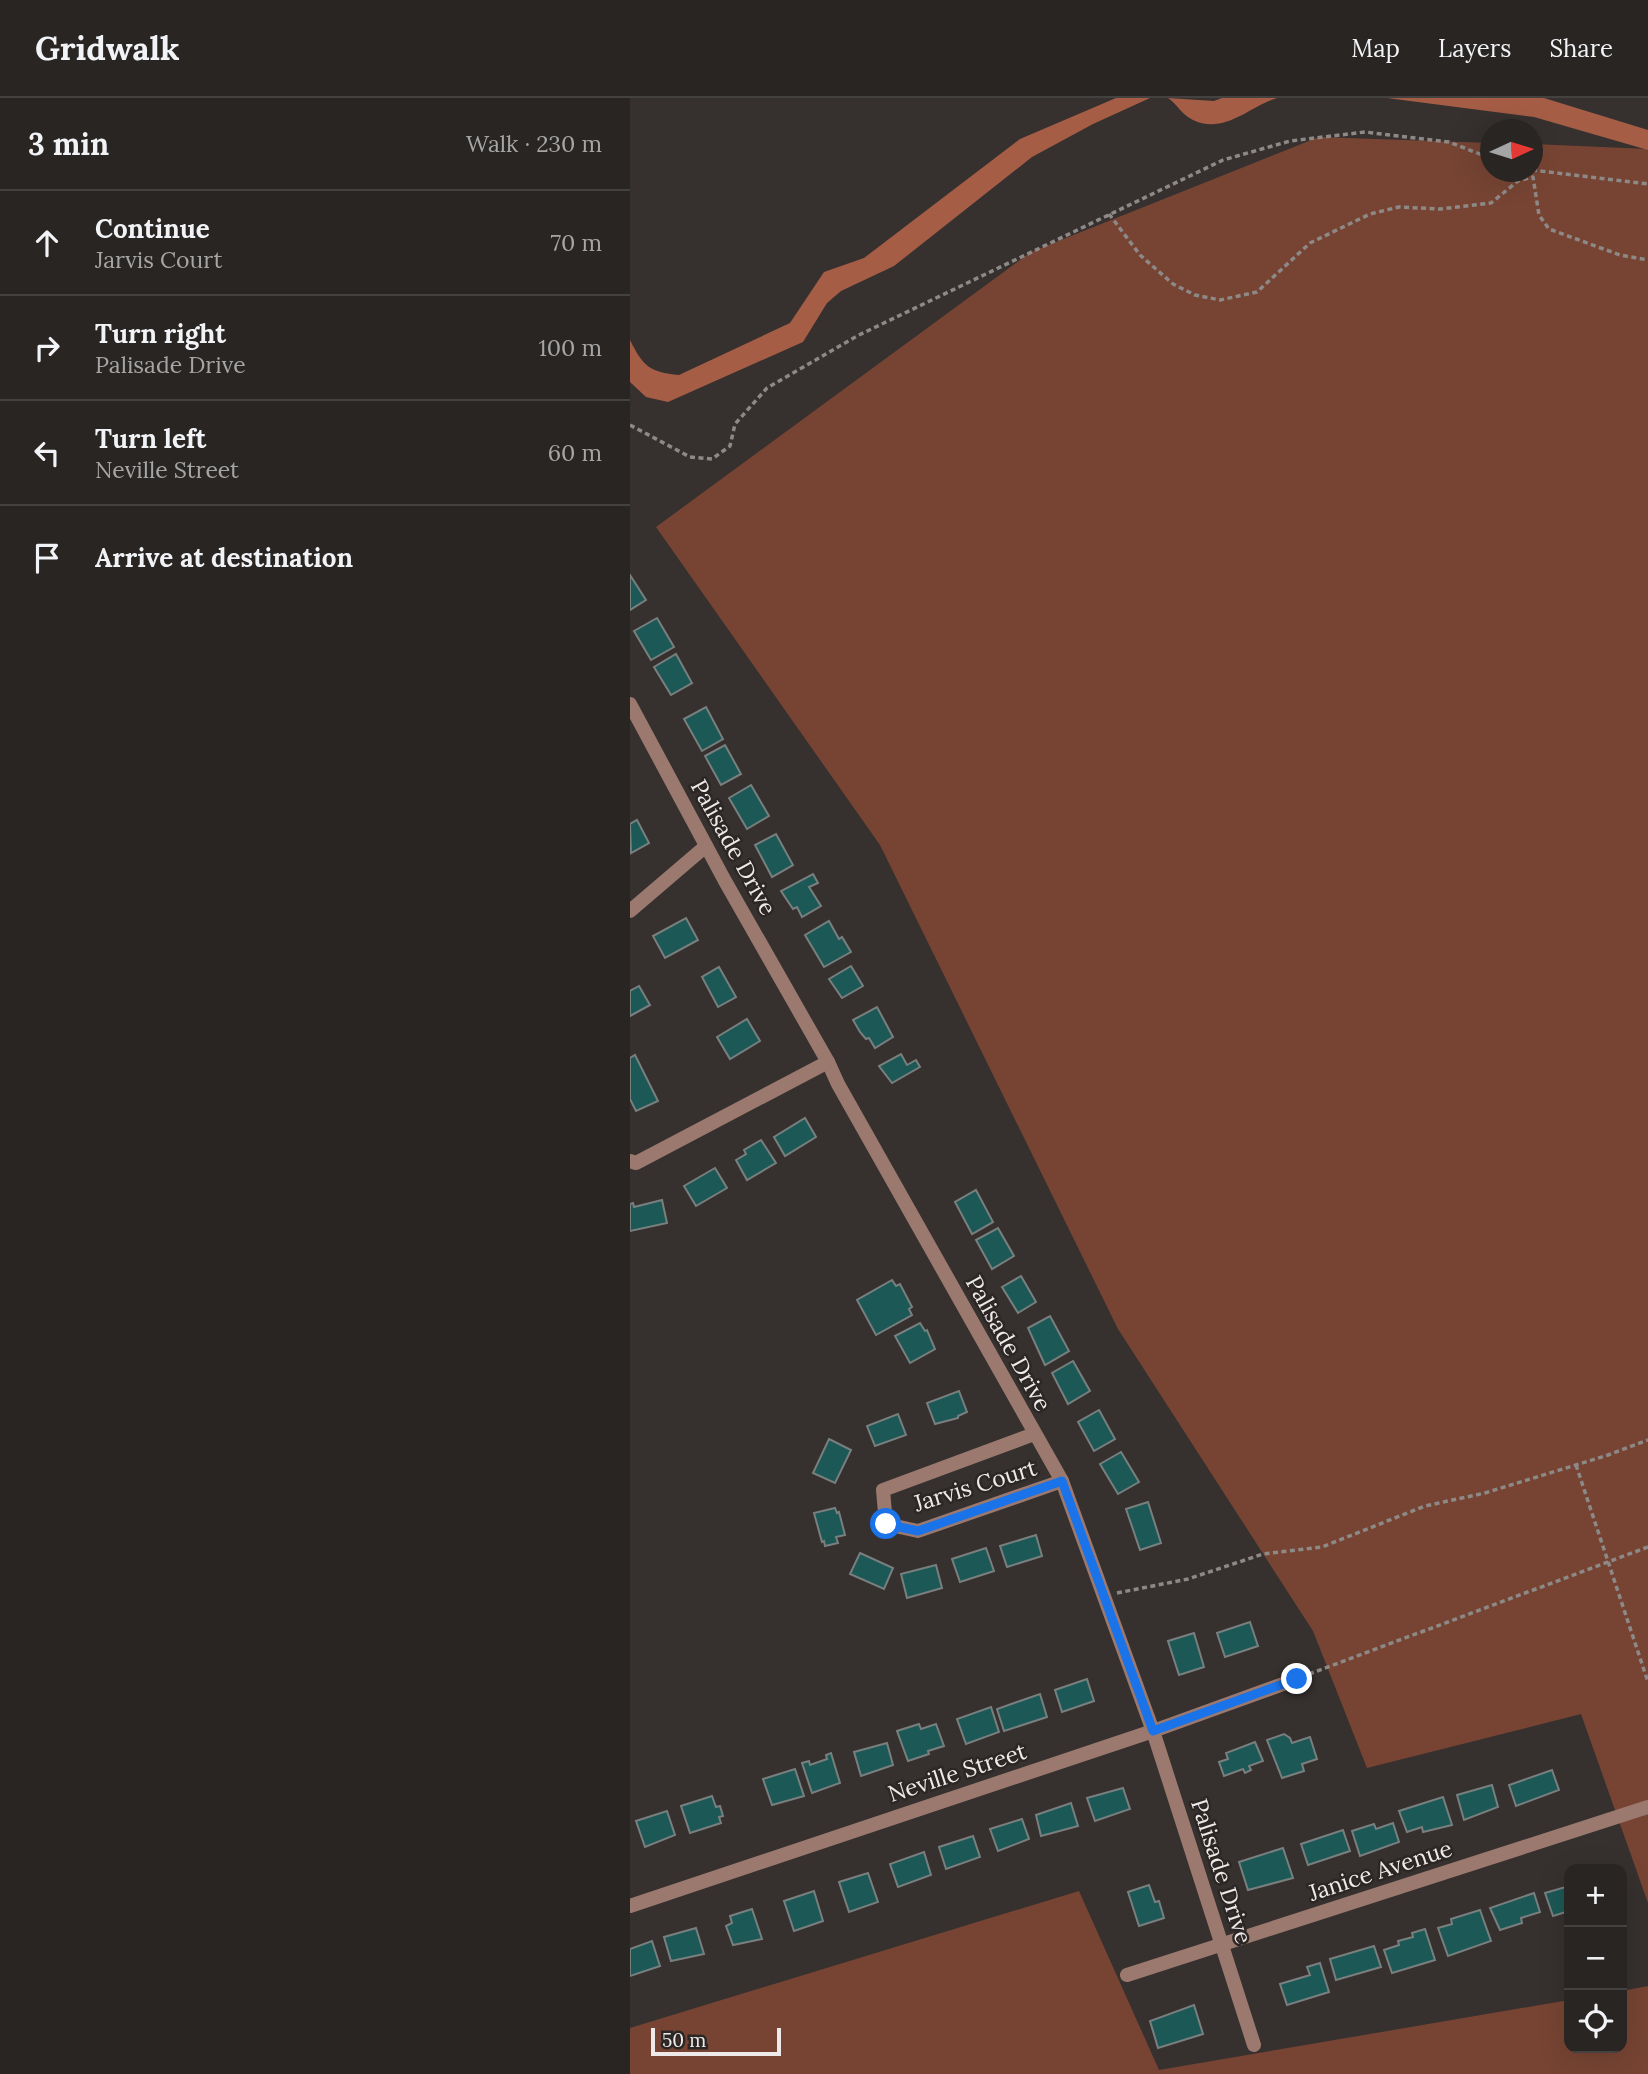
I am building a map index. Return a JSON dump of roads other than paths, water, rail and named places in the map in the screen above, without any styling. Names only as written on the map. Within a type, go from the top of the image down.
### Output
[{"type":"street","name":"Palisade Drive","points":[[630,704],[838,1084],[1062,1481],[1153,1731],[1254,2045]]},
{"type":"street","points":[[630,912],[706,846]]},
{"type":"street","points":[[630,1161],[636,1163],[828,1062]]},
{"type":"street","name":"Jarvis Court","points":[[1034,1434],[883,1490],[886,1524],[918,1531],[1062,1481]]},
{"type":"street","name":"Neville Street","points":[[630,1906],[659,1894],[1153,1731],[1297,1679]]},
{"type":"street","name":"Janice Avenue","points":[[1127,1975],[1648,1807]]}]
